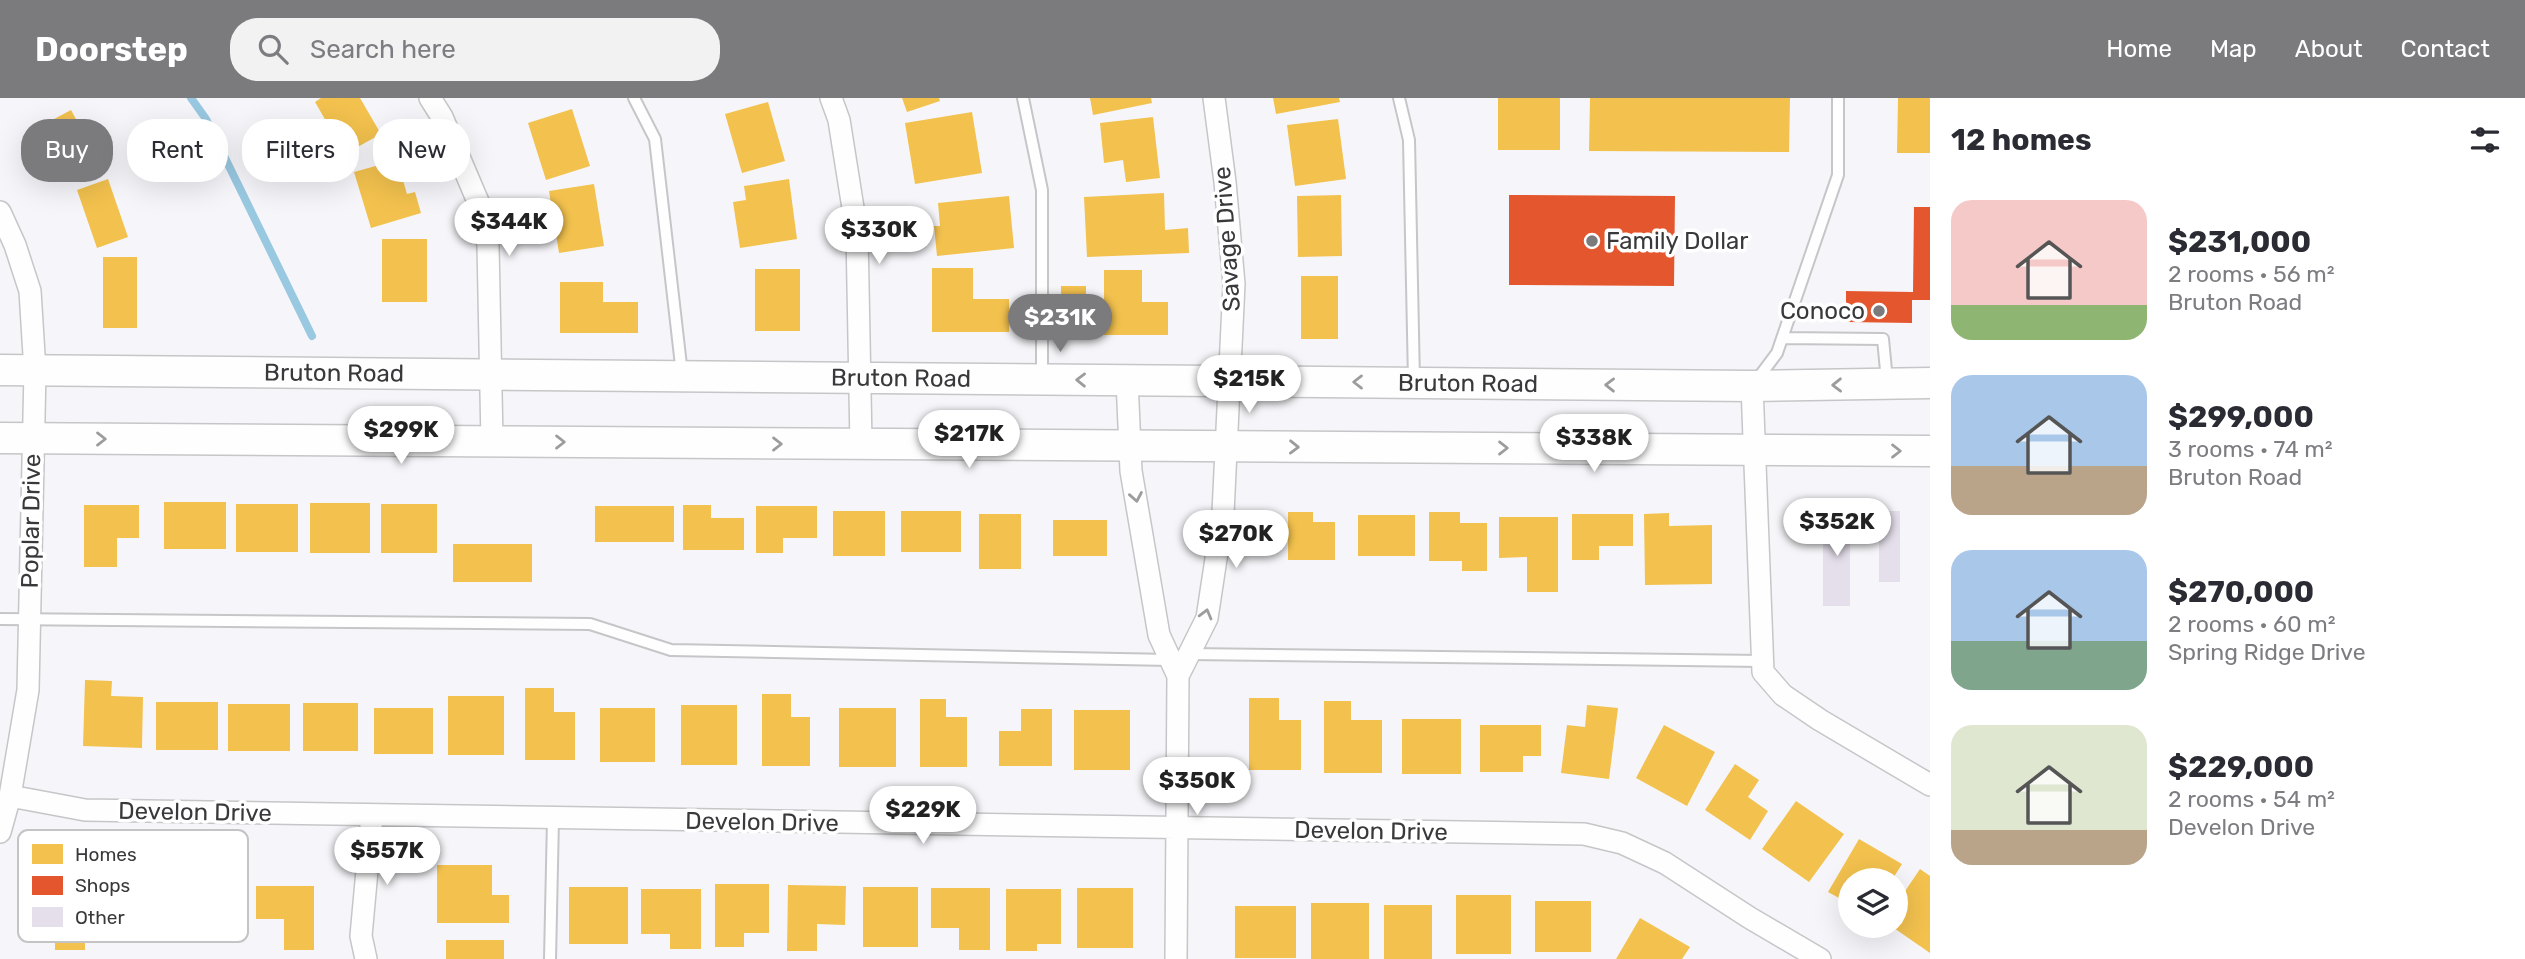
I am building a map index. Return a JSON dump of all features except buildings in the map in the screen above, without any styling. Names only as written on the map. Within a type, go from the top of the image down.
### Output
[{"type":"main road","name":"Bruton Road","points":[[0,370],[1752,386],[1930,383]]},
{"type":"main road","points":[[0,438],[1930,451]]},
{"type":"street","points":[[430,98],[442,117],[479,204],[488,245],[492,441]]},
{"type":"street","points":[[831,98],[839,120],[858,233],[861,444]]},
{"type":"street","name":"Savage Drive","points":[[1179,663],[1207,618],[1223,513],[1234,284],[1214,98]]},
{"type":"street","name":"Poplar Drive","points":[[0,212],[15,245],[30,291],[35,371],[28,690],[10,796],[0,832]]},
{"type":"street","points":[[1128,380],[1129,446],[1159,635],[1179,663],[1176,959]]},
{"type":"street","points":[[1752,386],[1763,672],[1783,695],[1930,785]]},
{"type":"street","name":"Develon Drive","points":[[10,796],[85,810],[1584,834],[1622,843],[1665,863],[1749,918],[1820,959]]},
{"type":"street","points":[[364,959],[361,936],[372,816]]},
{"type":"lane","points":[[634,98],[655,139],[682,376]]},
{"type":"lane","points":[[1023,98],[1042,190],[1042,379]]},
{"type":"lane","points":[[1399,98],[1409,140],[1414,383]]},
{"type":"lane","points":[[1752,386],[1777,354],[1838,175],[1838,98]]},
{"type":"lane","points":[[1782,338],[1883,339],[1887,384]]},
{"type":"lane","points":[[0,619],[590,624],[671,650],[1179,663],[1762,661]]},
{"type":"lane","points":[[550,959],[553,819]]},
{"type":"waterway","points":[[191,98],[206,119],[312,336]]},
{"type":"place","name":"Family Dollar","points":[[1592,241]]},
{"type":"place","name":"Conoco","points":[[1879,311]]}]
